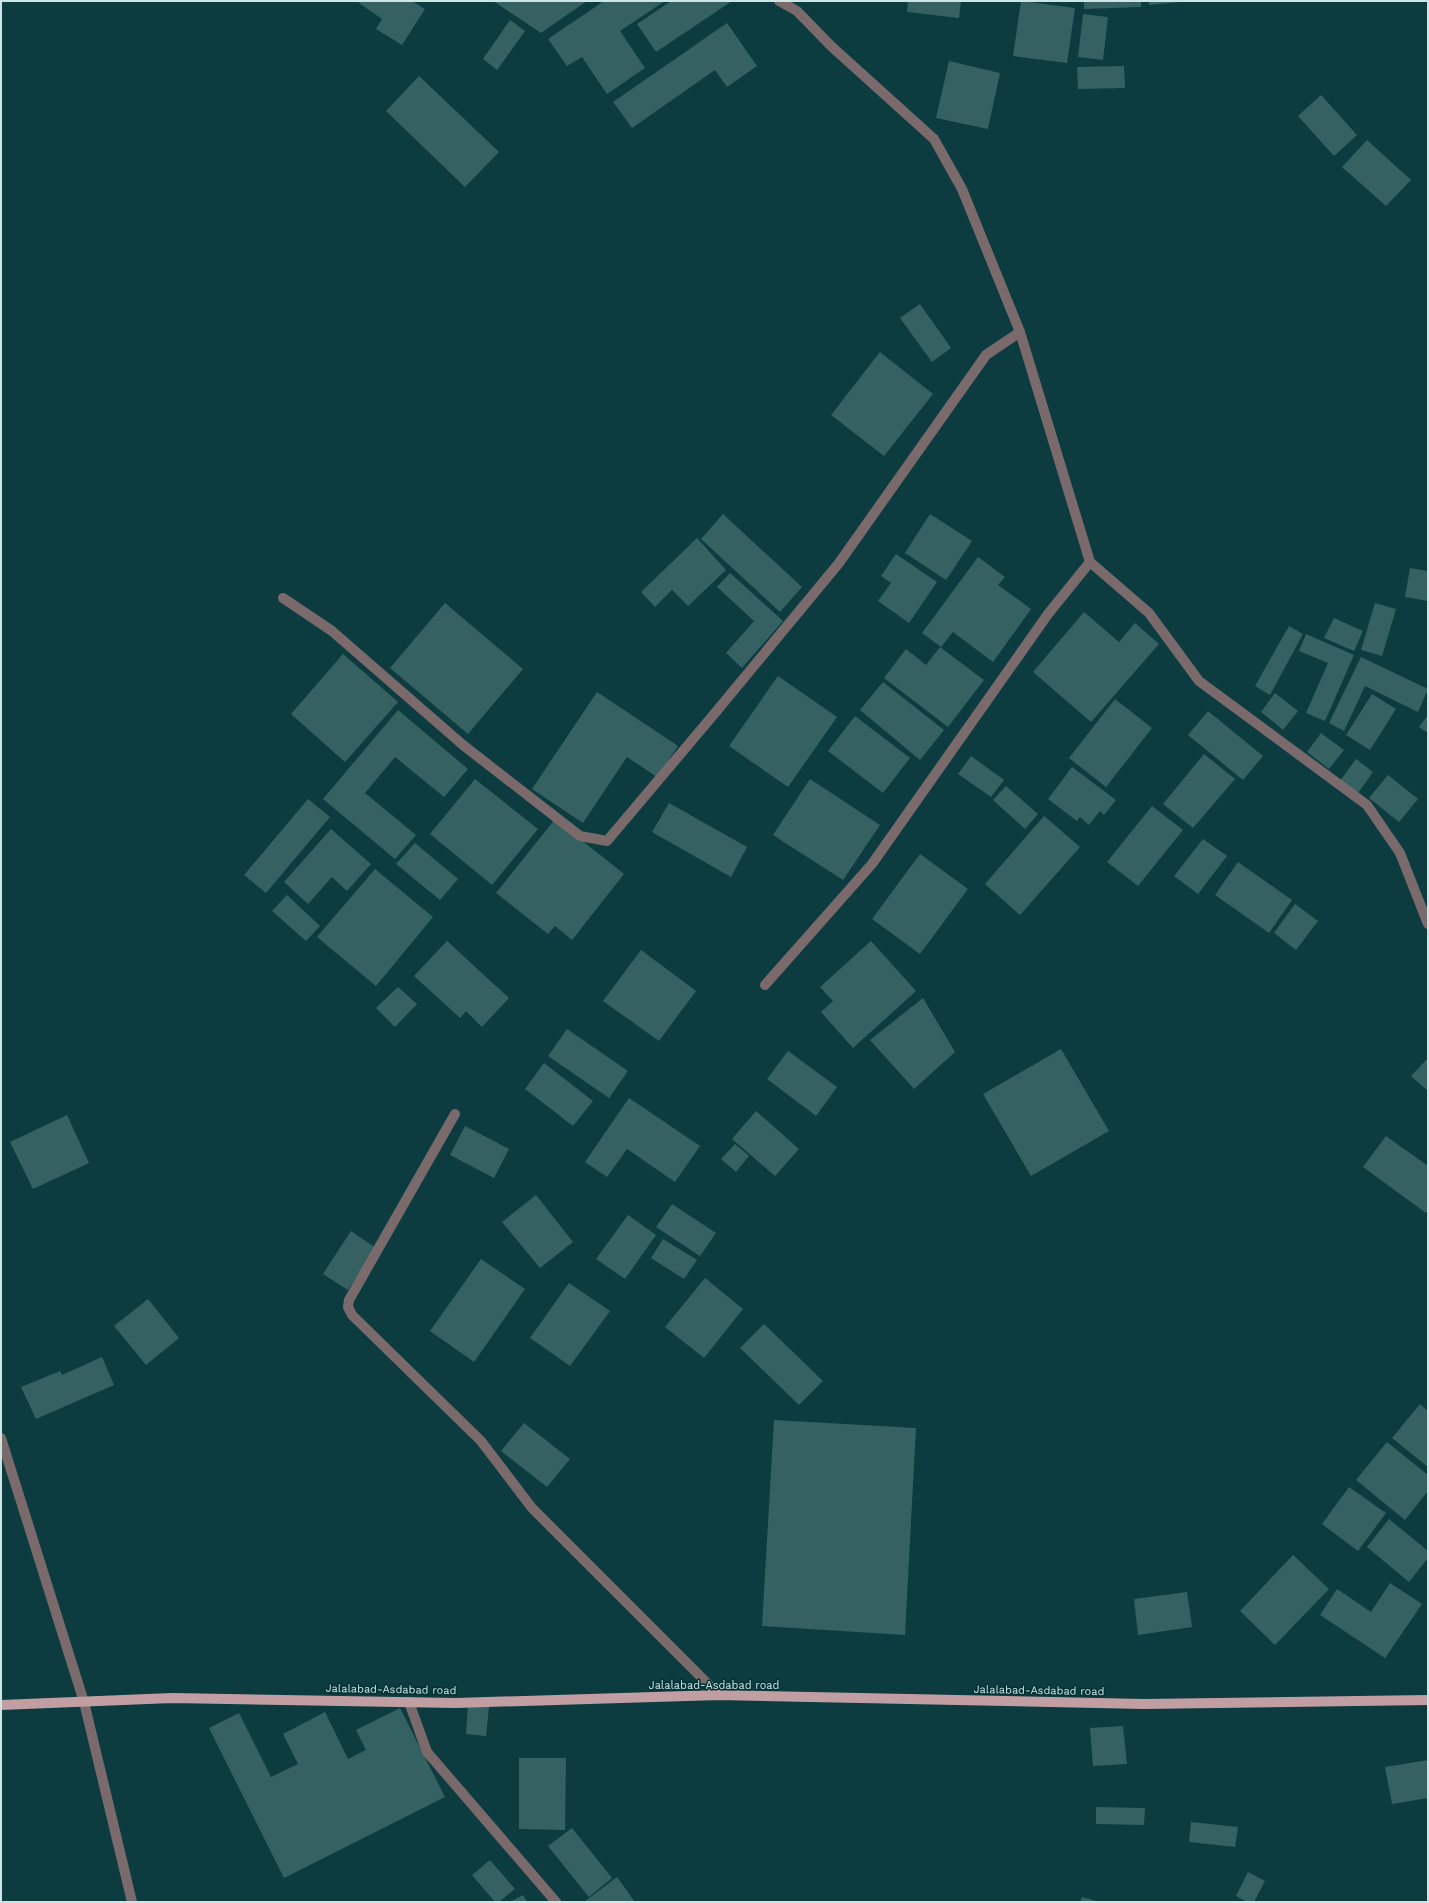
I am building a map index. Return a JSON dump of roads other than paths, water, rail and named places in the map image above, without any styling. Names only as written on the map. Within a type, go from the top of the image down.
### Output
[{"type":"main road","name":"Jalalabad-Asdabad road","points":[[1,1705],[172,1698],[456,1703],[719,1695],[1144,1704],[1428,1700]]},
{"type":"street","points":[[778,1],[797,11],[831,46],[934,139],[962,189],[1020,332],[1090,562],[1149,613],[1200,681],[1367,805],[1400,853],[1428,924]]},
{"type":"street","points":[[283,598],[332,631],[463,745],[580,836],[607,841],[839,563],[986,356],[1020,332]]},
{"type":"street","points":[[764,985],[872,864],[1048,614],[1090,562]]},
{"type":"street","points":[[455,1114],[348,1300],[348,1307],[352,1315],[481,1441],[532,1508],[719,1695]]},
{"type":"street","points":[[1,1438],[84,1702],[132,1902]]},
{"type":"street","points":[[409,1702],[427,1752],[556,1902]]}]
